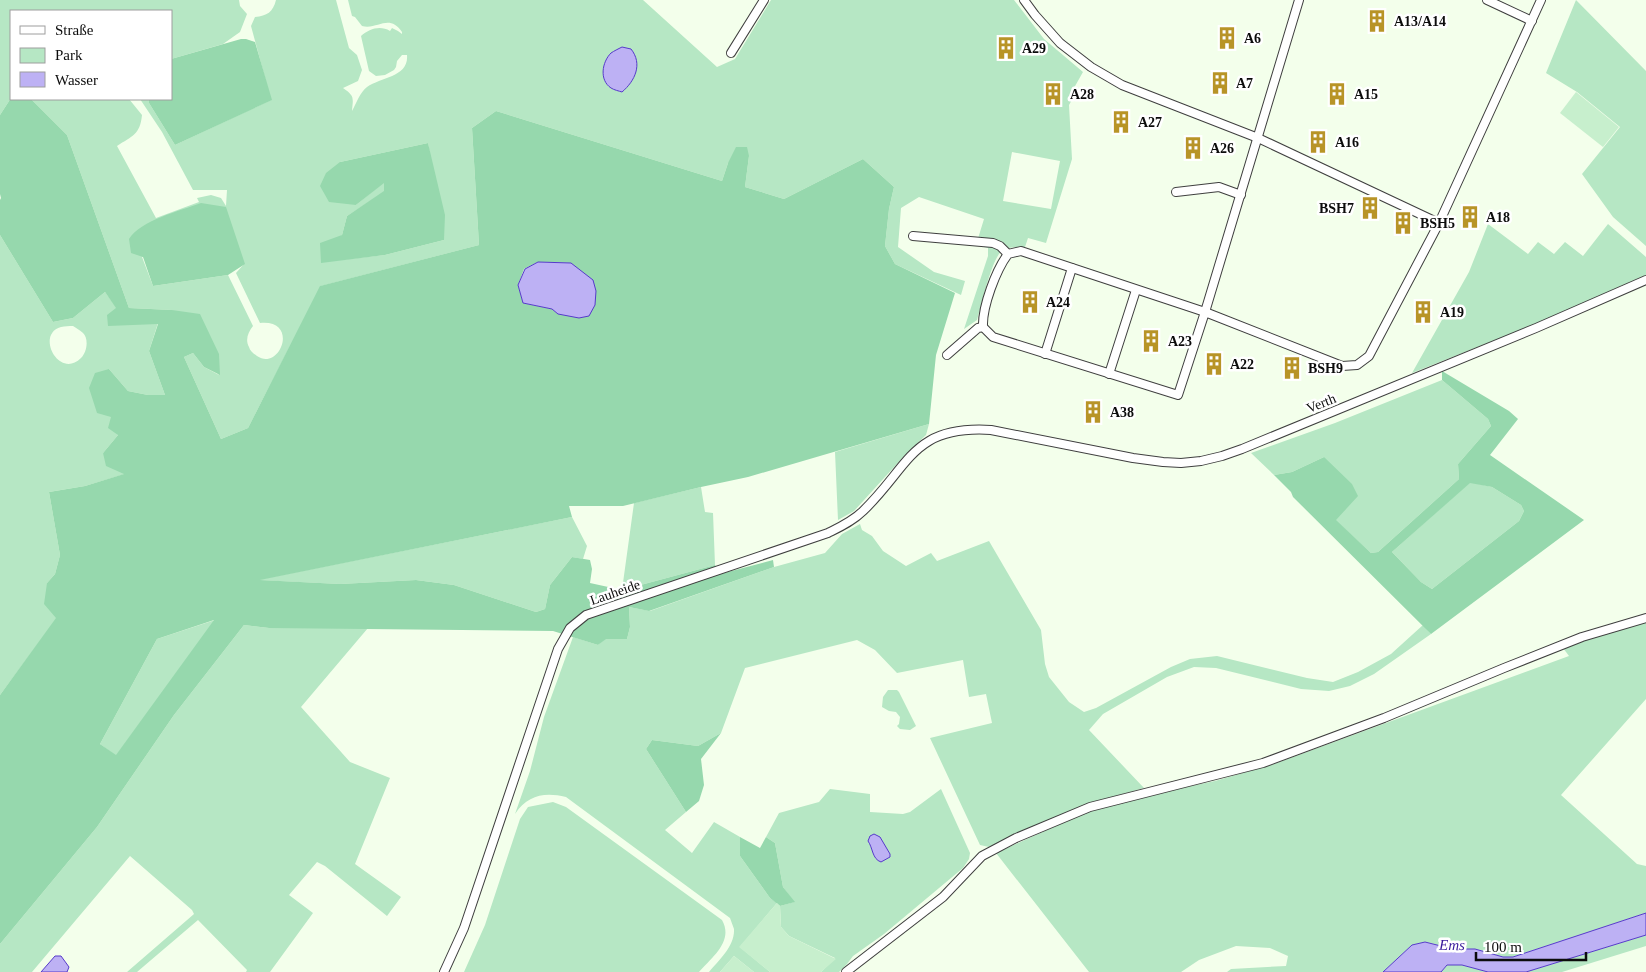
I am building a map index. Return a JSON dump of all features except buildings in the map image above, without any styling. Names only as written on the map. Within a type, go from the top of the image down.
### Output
[{"type":"street","points":[[731,53],[764,0]]},
{"type":"street","points":[[1024,0],[1060,43],[1091,67],[1122,85],[1258,138],[1440,222]]},
{"type":"street","points":[[1300,0],[1205,312],[1178,395],[993,337],[983,327],[983,316],[1000,265],[1008,254],[1021,252],[1205,312],[1342,366],[1357,364],[1368,356],[1440,222],[1541,0]]},
{"type":"street","points":[[1487,0],[1532,21]]},
{"type":"street","points":[[1176,192],[1219,187],[1241,195]]},
{"type":"street","points":[[913,236],[993,242],[1008,254]]},
{"type":"street","points":[[1045,354],[1072,268]]},
{"type":"street","name":"Verth","points":[[991,430],[1152,461],[1181,463],[1201,461],[1242,449],[1536,328],[1646,280]]},
{"type":"street","points":[[1109,374],[1136,290]]},
{"type":"street","points":[[947,355],[978,328],[983,327]]},
{"type":"street","name":"Lauheide","points":[[444,972],[464,928],[558,649],[565,633],[573,624],[586,615],[828,533],[863,512],[907,459],[930,440],[957,430],[991,430]]},
{"type":"street","points":[[846,972],[943,897],[982,856],[1016,838],[1090,807],[1263,763],[1384,718],[1582,637],[1646,618]]},
{"type":"green space","points":[[0,0],[239,0],[240,6],[247,14],[240,32],[223,44],[172,59],[172,10],[10,10],[10,100],[0,115]]},
{"type":"green space","points":[[276,0],[336,0],[349,48],[357,55],[362,70],[358,81],[343,88],[350,93],[352,98],[352,111],[360,95],[367,87],[393,76],[404,68],[407,55],[402,55],[397,61],[394,70],[385,75],[376,76],[369,71],[361,36],[368,31],[379,28],[390,31],[392,28],[402,34],[402,32],[397,26],[388,23],[368,27],[362,26],[352,16],[348,0],[643,0],[717,67],[735,59],[771,0],[1014,0],[1044,39],[1083,72],[1070,95],[1073,98],[1069,105],[1072,159],[1046,243],[1028,238],[1025,247],[1005,249],[998,255],[994,262],[977,320],[964,329],[988,256],[988,248],[976,245],[984,219],[919,197],[901,208],[898,247],[934,272],[965,281],[961,295],[895,264],[885,246],[889,209],[894,187],[863,159],[784,199],[745,187],[749,156],[728,163],[722,181],[496,111],[472,128],[479,245],[321,286],[248,428],[221,439],[184,357],[193,353],[204,367],[219,375],[172,310],[129,308],[67,135],[32,100],[130,100],[142,115],[141,122],[137,131],[131,137],[117,146],[156,218],[199,202],[197,198],[211,195],[221,198],[226,206],[227,190],[193,190],[162,132],[141,100],[149,100],[149,103],[175,145],[271,100],[251,26],[255,17],[269,13]],"holes":[[[428,143],[444,240],[385,255],[321,262],[342,235],[347,216],[384,192],[384,182],[356,205],[340,162]],[[1012,152],[1060,161],[1051,209],[1003,201]],[[142,257],[244,264],[236,273],[260,323],[272,324],[280,329],[283,336],[279,352],[273,357],[265,359],[257,356],[250,350],[247,339],[248,333],[253,326],[228,275],[153,286]]]},
{"type":"green space","points":[[1576,0],[1646,71],[1646,246],[1613,217],[1582,174],[1620,127],[1577,92],[1546,73]]},
{"type":"green space","points":[[241,39],[255,42],[272,100],[175,145],[149,103],[149,100],[172,100],[172,59]]},
{"type":"green space","points":[[1576,92],[1619,127],[1603,147],[1560,113]]},
{"type":"green space","points":[[10,100],[32,100],[67,135],[129,308],[172,310],[200,314],[219,354],[220,375],[204,367],[193,353],[184,357],[221,439],[248,428],[320,286],[479,245],[472,128],[496,111],[722,181],[736,147],[747,147],[749,156],[745,187],[784,199],[863,159],[894,187],[889,209],[885,246],[895,264],[955,293],[936,355],[929,424],[748,477],[623,506],[569,506],[572,517],[260,580],[340,584],[416,580],[454,585],[536,612],[545,609],[550,585],[572,557],[590,560],[592,569],[590,583],[622,590],[715,565],[720,574],[773,560],[774,567],[649,611],[629,607],[630,627],[627,639],[606,639],[598,645],[553,631],[269,628],[244,625],[174,715],[97,827],[0,944],[0,695],[56,618],[44,604],[47,583],[55,574],[60,555],[49,492],[85,486],[124,474],[106,466],[103,453],[118,435],[108,428],[111,417],[97,413],[89,388],[95,373],[109,369],[128,391],[148,395],[165,395],[149,351],[158,324],[108,326],[107,315],[116,308],[105,292],[73,318],[53,322],[0,235],[0,115]],"holes":[[[538,262],[571,263],[558,314],[552,309],[523,303],[518,285],[524,269]],[[214,620],[116,755],[100,744],[157,639]]]},
{"type":"green space","points":[[428,143],[445,215],[444,240],[385,255],[321,263],[320,243],[342,235],[347,216],[384,191],[384,183],[356,205],[329,202],[320,186],[326,173],[340,162]]},
{"type":"green space","points":[[201,203],[226,207],[245,264],[228,275],[153,286],[143,257],[131,253],[129,239],[142,226],[152,221]]},
{"type":"green space","points":[[1488,224],[1528,254],[1538,242],[1554,254],[1565,242],[1583,256],[1608,224],[1646,257],[1646,275],[1533,325],[1412,373],[1469,272]]},
{"type":"green space","points":[[0,235],[53,322],[73,318],[105,292],[117,308],[158,323],[149,351],[165,395],[148,395],[128,391],[109,369],[111,416],[118,435],[103,453],[125,474],[85,486],[49,492],[60,555],[55,574],[47,583],[57,618],[0,695]],"holes":[[[73,326],[85,336],[87,342],[86,349],[81,358],[73,363],[65,363],[58,360],[53,353],[50,346],[50,338],[53,331],[61,327]]]},
{"type":"green space","points":[[1442,371],[1509,411],[1518,419],[1490,455],[1584,520],[1431,634],[1293,497],[1291,492],[1274,475],[1292,472],[1324,457],[1352,484],[1358,496],[1336,520],[1371,553],[1378,552],[1459,479],[1458,464],[1491,426],[1488,419],[1442,380]],"holes":[[[1470,483],[1492,487],[1521,505],[1524,511],[1519,521],[1432,589],[1421,582],[1392,552]]]},
{"type":"green space","points":[[1442,380],[1488,419],[1491,426],[1458,464],[1459,479],[1378,552],[1371,553],[1335,520],[1324,457],[1292,472],[1274,475],[1251,453],[1335,423]]},
{"type":"green space","points":[[929,424],[926,435],[854,511],[838,520],[835,452]]},
{"type":"green space","points":[[1470,482],[1492,487],[1521,505],[1524,511],[1519,521],[1432,589],[1421,582],[1392,552]]},
{"type":"green space","points":[[701,487],[705,512],[713,513],[715,565],[622,590],[634,503]]},
{"type":"green space","points":[[572,517],[587,546],[583,559],[572,557],[550,585],[545,609],[536,612],[454,585],[416,580],[340,584],[257,580]]},
{"type":"green space","points":[[860,524],[862,530],[872,536],[883,551],[906,566],[931,553],[937,561],[989,541],[1041,630],[1045,664],[1049,677],[1069,702],[1084,712],[1096,708],[1171,667],[1190,659],[1217,656],[1307,678],[1333,682],[1358,672],[1391,654],[1423,625],[1431,634],[1374,674],[1350,686],[1329,691],[1301,689],[1216,668],[1194,667],[1167,677],[1103,714],[1089,730],[1144,788],[1088,804],[989,847],[980,845],[930,738],[992,723],[986,694],[969,697],[963,660],[897,673],[875,650],[857,640],[745,668],[721,733],[698,746],[652,740],[646,749],[686,812],[665,830],[692,853],[714,822],[740,837],[740,856],[770,898],[777,903],[740,947],[770,972],[754,972],[734,956],[720,972],[709,972],[726,952],[732,941],[734,929],[730,918],[566,797],[537,796],[525,803],[515,814],[530,771],[544,717],[573,637],[598,645],[606,638],[627,639],[630,627],[629,607],[650,611],[774,567],[825,553],[842,534]]},
{"type":"green space","points":[[215,620],[116,756],[100,744],[157,639]]},
{"type":"green space","points":[[1646,621],[1646,699],[1561,795],[1637,864],[1646,866],[1646,913],[1513,957],[1503,957],[1475,949],[1453,949],[1425,942],[1412,945],[1383,972],[1227,972],[1231,969],[1286,966],[1288,956],[1270,948],[1236,946],[1199,960],[1181,972],[1089,972],[996,853],[1091,810],[1148,795],[1215,781],[1274,764],[1569,656],[1563,648],[1582,640]]},
{"type":"green space","points":[[244,625],[269,628],[368,628],[301,707],[350,762],[390,778],[355,864],[401,897],[387,916],[325,866],[317,862],[289,895],[313,913],[270,972],[246,972],[247,970],[198,920],[137,972],[127,972],[194,914],[192,910],[130,856],[32,972],[0,972],[0,944],[97,827],[174,715]]},
{"type":"green space","points":[[888,690],[897,690],[899,692],[916,726],[910,730],[900,729],[897,726],[900,717],[896,712],[882,707],[883,697]]},
{"type":"green space","points":[[721,733],[701,759],[704,785],[699,801],[686,812],[646,749],[652,740],[698,746]]},
{"type":"green space","points":[[830,789],[870,794],[870,812],[903,814],[910,812],[941,789],[970,853],[969,859],[963,868],[884,934],[853,956],[839,972],[821,972],[835,958],[789,936],[781,927],[780,906],[794,902],[783,887],[775,843],[766,837],[779,813],[819,802]]},
{"type":"green space","points":[[553,802],[566,807],[722,920],[725,928],[723,942],[699,972],[464,972],[485,925],[520,819],[528,807]]},
{"type":"green space","points":[[740,837],[760,848],[766,837],[775,843],[783,887],[795,902],[780,906],[770,898],[740,856]]},
{"type":"green space","points":[[777,903],[780,906],[781,927],[789,936],[836,959],[821,972],[770,972],[739,947]]},
{"type":"green space","points":[[1646,935],[1646,946],[1562,972],[1526,972]]},
{"type":"green space","points":[[734,956],[754,972],[720,972]]},
{"type":"green space","points":[[1447,965],[1462,965],[1488,972],[1441,972]]},
{"type":"water","points":[[622,47],[631,49],[635,55],[637,66],[634,78],[622,92],[612,89],[607,85],[603,71],[611,53]]},
{"type":"water","points":[[538,262],[571,263],[593,280],[596,291],[595,305],[589,316],[579,318],[558,314],[552,309],[523,303],[518,285],[525,269]]},
{"type":"water","points":[[874,834],[880,837],[890,854],[890,857],[881,862],[874,856],[868,841],[870,836]]},
{"type":"water","points":[[1646,913],[1646,935],[1526,972],[1488,972],[1462,965],[1447,965],[1441,972],[1383,972],[1412,945],[1425,942],[1453,949],[1475,949],[1503,957],[1513,957]]},
{"type":"water","points":[[55,956],[61,956],[69,967],[67,972],[41,972]]},
{"type":"place","name":"A13/A14","points":[[1377,21]]},
{"type":"place","name":"A6","points":[[1227,38]]},
{"type":"place","name":"A29","points":[[1006,48]]},
{"type":"place","name":"A7","points":[[1220,83]]},
{"type":"place","name":"A28","points":[[1053,94]]},
{"type":"place","name":"A15","points":[[1337,94]]},
{"type":"place","name":"A27","points":[[1121,122]]},
{"type":"place","name":"A16","points":[[1318,142]]},
{"type":"place","name":"A26","points":[[1193,148]]},
{"type":"place","name":"BSH7","points":[[1370,208]]},
{"type":"place","name":"A18","points":[[1470,217]]},
{"type":"place","name":"BSH5","points":[[1403,223]]},
{"type":"place","name":"A24","points":[[1030,302]]},
{"type":"place","name":"A19","points":[[1423,312]]},
{"type":"place","name":"A23","points":[[1151,341]]},
{"type":"place","name":"A22","points":[[1214,364]]},
{"type":"place","name":"BSH9","points":[[1292,368]]},
{"type":"place","name":"A38","points":[[1093,412]]},
{"type":"water label","name":"Ems","points":[[1452,945]]}]
